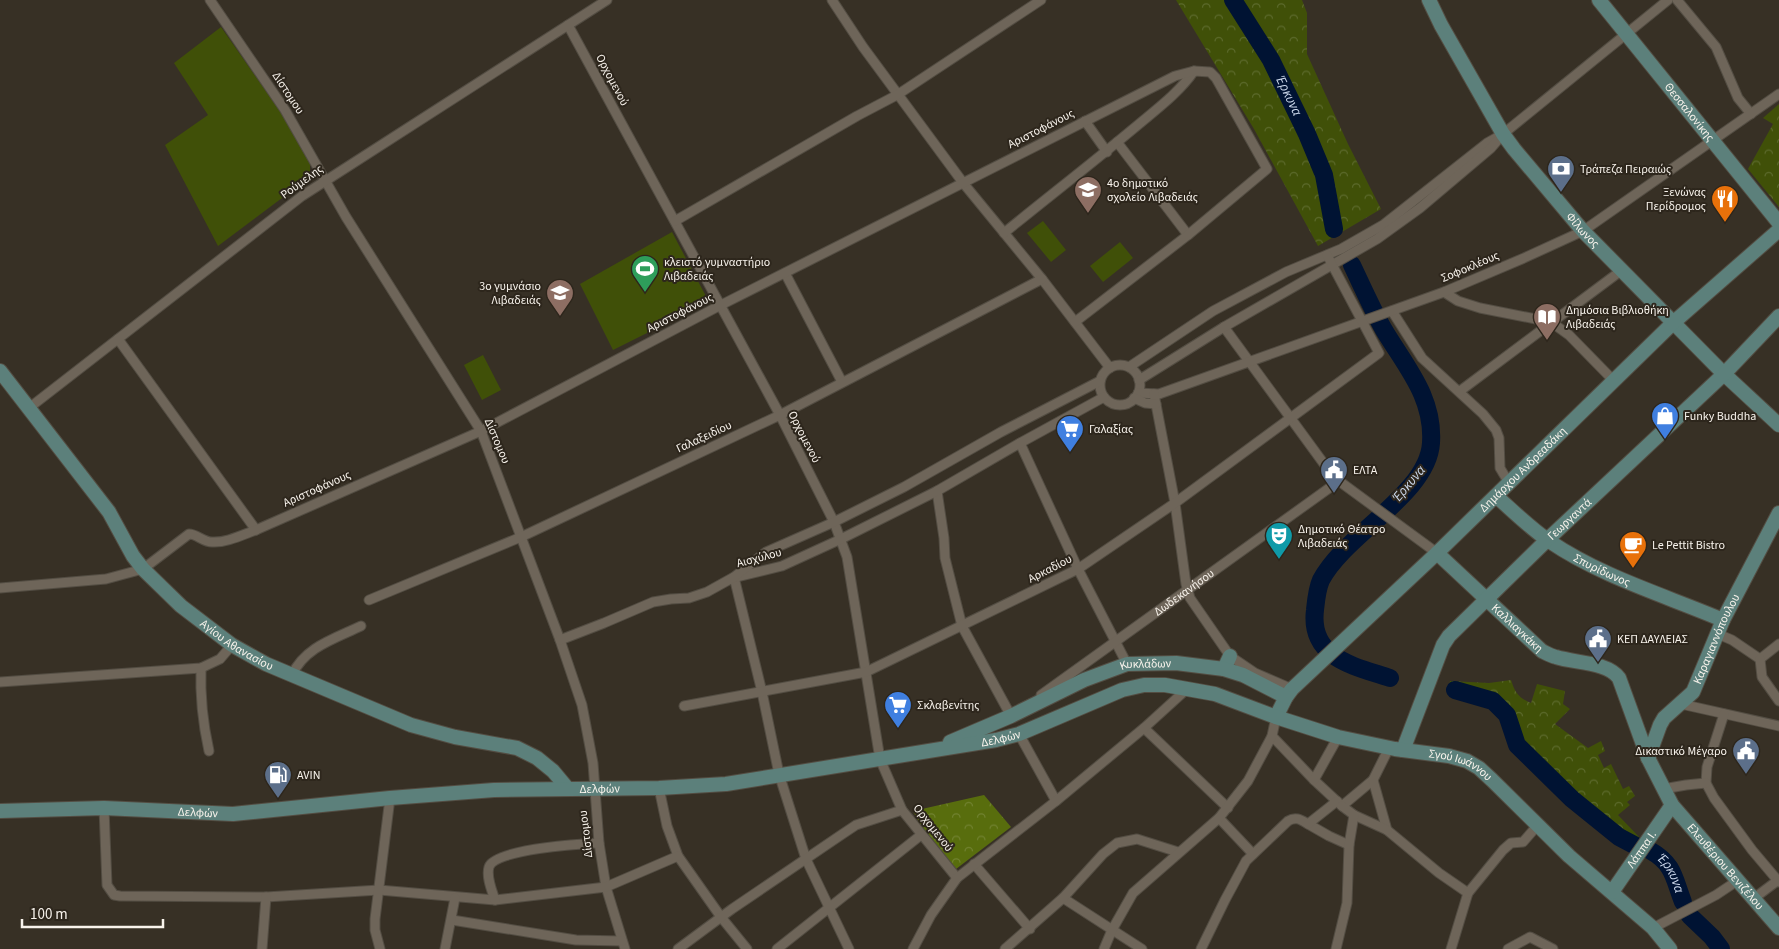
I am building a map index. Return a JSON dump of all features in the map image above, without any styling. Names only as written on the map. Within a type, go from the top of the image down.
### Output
[{"type":"main road","name":"Φίλωνος","points":[[1429,0],[1440,25],[1514,150],[1583,231],[1724,374],[1779,424]]},
{"type":"main road","name":"Θεσσαλονίκης","points":[[1599,0],[1779,223]]},
{"type":"main road","name":"Δημάρχου Ανδρεαδάκη","points":[[1276,717],[1289,693],[1307,675],[1437,553],[1674,322],[1779,230]]},
{"type":"main road","name":"Γεωργαντά","points":[[1396,749],[1443,645],[1449,636],[1547,540],[1724,374],[1779,316]]},
{"type":"main road","name":"Αγίου Αθανασίου","points":[[0,371],[109,512],[143,569],[181,606],[232,645],[266,664],[411,725],[455,737],[517,748],[538,758],[553,771],[568,789]]},
{"type":"main road","name":"Σπυρίδωνος","points":[[1496,496],[1547,540],[1578,559],[1616,577],[1723,620]]},
{"type":"main road","name":"Καραγιαννόπουλου","points":[[1648,758],[1664,718],[1693,692],[1723,620],[1779,513]]},
{"type":"main road","name":"Καλλιαγκάκη","points":[[1437,553],[1542,651],[1555,657],[1606,668],[1616,673]]},
{"type":"main road","points":[[1224,669],[1230,656]]},
{"type":"main road","name":"Κυκλάδων","points":[[1011,716],[1084,680],[1127,664],[1176,663],[1224,669],[1289,693]]},
{"type":"main road","name":"Ελευθέριου Βενιζέλου","points":[[1616,673],[1648,758],[1672,805],[1779,928]]},
{"type":"main road","name":"Δελφών","points":[[0,811],[104,808],[233,814],[390,798],[494,790],[658,788],[726,784],[931,749],[996,740],[1018,734],[1122,690],[1144,685],[1188,688]]},
{"type":"main road","name":"Σγού Ιωάννου","points":[[1188,688],[1215,694],[1276,717],[1338,737],[1396,749],[1450,756],[1467,761],[1479,768],[1569,856],[1653,928],[1670,949]]},
{"type":"main road","points":[[931,749],[1011,716]]},
{"type":"main road","name":"Λάππα Ι.","points":[[1612,892],[1672,805]]},
{"type":"street","name":"Δίστομου","points":[[210,0],[285,110],[324,180],[481,431],[560,640],[582,705],[593,763],[599,842],[606,887],[623,945]]},
{"type":"street","name":"Ρούμελης","points":[[30,408],[324,180],[607,0]]},
{"type":"street","points":[[832,0],[897,95],[964,184],[1042,279],[1110,368]]},
{"type":"street","points":[[675,221],[856,116],[897,95],[1041,0]]},
{"type":"street","points":[[1129,367],[1213,311],[1286,272],[1353,243],[1384,225],[1480,149],[1503,134],[1668,0]]},
{"type":"street","points":[[1677,0],[1716,47],[1738,98],[1751,114]]},
{"type":"street","name":"Ορχομενού","points":[[568,24],[780,415],[834,522],[847,557],[880,759],[902,810],[957,878]]},
{"type":"street","points":[[1004,233],[1106,152],[1171,97],[1194,71],[1210,72],[1216,78],[1268,169],[1188,235],[1075,322]]},
{"type":"street","name":"Αριστοφάνους","points":[[143,569],[189,534],[194,534],[203,540],[212,542],[224,541],[256,530],[481,431],[720,306],[1085,121],[1175,76],[1194,71]]},
{"type":"street","name":"Σοφοκλέους","points":[[1136,396],[1159,394],[1444,292],[1583,231],[1779,94]]},
{"type":"street","points":[[1085,121],[1106,152]]},
{"type":"street","points":[[1139,380],[1224,327],[1377,239],[1407,218],[1491,148],[1503,134]]},
{"type":"street","points":[[1117,142],[1188,235]]},
{"type":"street","points":[[1327,255],[1362,322]]},
{"type":"street","points":[[1460,391],[1622,270]]},
{"type":"street","points":[[786,273],[842,382]]},
{"type":"street","name":"Γαλαξειδίου","points":[[369,600],[521,537],[780,415],[1042,279]]},
{"type":"street","points":[[1444,292],[1458,302],[1551,322],[1575,340],[1614,381]]},
{"type":"street","points":[[1389,311],[1422,358],[1460,391],[1496,430],[1499,438],[1500,468],[1509,483]]},
{"type":"street","name":"Αρκαδίου","points":[[684,706],[866,672],[1078,569],[1175,503],[1379,353],[1362,322]]},
{"type":"street","points":[[1224,327],[1327,468],[1339,481],[1437,553]]},
{"type":"street","points":[[118,339],[256,530]]},
{"type":"street","points":[[1116,365],[1129,367],[1135,372],[1139,380],[1139,389],[1136,396],[1128,403],[1120,405],[1111,403],[1104,397],[1100,389],[1100,381],[1104,373],[1116,365]]},
{"type":"street","name":"Αισχύλου","points":[[734,577],[766,552],[834,522],[904,487],[1009,428],[1100,381]]},
{"type":"street","points":[[1154,394],[1175,503],[1187,592],[1208,626],[1230,656],[1289,693]]},
{"type":"street","points":[[1136,396],[1145,403],[1156,404]]},
{"type":"street","name":"Αισχύλου","points":[[734,577],[782,566],[841,539],[937,491],[1020,442],[1104,397]]},
{"type":"street","points":[[1020,442],[1078,569],[1127,664]]},
{"type":"street","name":"Δωδεκανήσου","points":[[1033,706],[1039,697],[1339,481]]},
{"type":"street","points":[[937,491],[945,558],[962,626],[1011,716]]},
{"type":"street","points":[[0,588],[106,579],[143,569]]},
{"type":"street","points":[[560,640],[653,602],[689,598],[707,592],[734,577],[762,692],[779,774],[806,859],[849,949]]},
{"type":"street","points":[[292,675],[297,665],[310,652],[361,626]]},
{"type":"street","points":[[1718,634],[1732,640],[1760,659],[1762,677],[1779,701]]},
{"type":"street","points":[[1760,659],[1779,644]]},
{"type":"street","points":[[0,682],[201,668],[220,659],[232,645]]},
{"type":"street","points":[[201,668],[204,730],[209,751]]},
{"type":"street","points":[[914,949],[931,915],[957,878],[1056,801],[1144,728],[1188,688]]},
{"type":"street","points":[[1681,704],[1779,726]]},
{"type":"street","points":[[1724,714],[1707,767],[1706,783],[1714,798],[1778,882],[1753,899]]},
{"type":"street","points":[[1104,949],[1133,892],[1219,818],[1228,808],[1248,781],[1272,736],[1276,717]]},
{"type":"street","points":[[1144,728],[1228,808]]},
{"type":"street","points":[[1018,734],[1056,801]]},
{"type":"street","points":[[1272,736],[1340,804],[1354,815],[1387,830],[1439,873],[1468,893]]},
{"type":"street","points":[[1314,780],[1338,737]]},
{"type":"street","points":[[1308,824],[1374,780],[1396,749]]},
{"type":"street","points":[[1374,780],[1387,830]]},
{"type":"street","points":[[1663,789],[1706,783]]},
{"type":"street","points":[[658,788],[667,826],[678,856],[721,917],[747,949]]},
{"type":"street","points":[[380,949],[375,930],[375,919],[390,798]]},
{"type":"street","points":[[104,808],[107,885],[114,895],[120,896],[266,897],[379,890],[495,900],[606,887],[678,856]]},
{"type":"street","points":[[678,949],[721,917],[856,825],[902,810]]},
{"type":"street","points":[[1336,949],[1347,903],[1349,845],[1354,815]]},
{"type":"street","points":[[1219,818],[1253,854]]},
{"type":"street","points":[[1201,949],[1239,874],[1253,854],[1288,820],[1298,818],[1349,845]]},
{"type":"street","points":[[1451,949],[1468,893],[1503,850],[1511,843],[1523,842],[1537,826]]},
{"type":"street","points":[[777,949],[921,835]]},
{"type":"street","points":[[1005,949],[1030,929],[1063,898],[1103,854],[1118,843],[1137,839],[1178,852]]},
{"type":"street","points":[[495,900],[488,876],[488,867],[491,862],[498,858],[527,850],[599,842]]},
{"type":"street","points":[[974,864],[1030,929]]},
{"type":"street","points":[[1653,928],[1716,895],[1737,881]]},
{"type":"street","points":[[262,949],[266,897]]},
{"type":"street","points":[[445,949],[456,898]]},
{"type":"street","points":[[1063,898],[1142,949]]},
{"type":"street","points":[[452,920],[576,940],[623,945]]},
{"type":"street","points":[[1508,949],[1530,937],[1550,949]]},
{"type":"green space","points":[[1176,0],[1302,0],[1307,13],[1307,54],[1348,144],[1381,209],[1318,246],[1254,129]]},
{"type":"green space","points":[[221,27],[310,154],[310,177],[218,246],[165,145],[208,115],[174,63]]},
{"type":"green space","points":[[1779,104],[1779,207],[1748,169],[1773,124],[1763,118]]},
{"type":"green space","points":[[1043,221],[1066,250],[1051,262],[1027,233]]},
{"type":"green space","name":"κλειστό γυμναστήριο Λιβαδειάς","points":[[672,232],[709,302],[613,350],[580,284]]},
{"type":"green space","points":[[1120,242],[1133,258],[1103,282],[1090,266]]},
{"type":"green space","points":[[483,355],[501,390],[482,400],[464,365]]},
{"type":"green space","points":[[1511,680],[1518,694],[1531,703],[1537,684],[1565,691],[1563,704],[1570,709],[1555,724],[1588,748],[1601,741],[1605,751],[1598,755],[1604,768],[1611,764],[1623,789],[1629,786],[1635,796],[1627,802],[1630,805],[1618,815],[1640,838],[1637,842],[1575,798],[1519,743],[1509,714],[1495,700],[1449,687],[1450,681],[1489,683]]},
{"type":"green space","points":[[984,795],[1011,827],[956,869],[926,835],[913,811]]},
{"type":"waterway","name":"Έρκυνα","points":[[1233,0],[1271,60],[1307,134],[1324,175],[1334,229]]},
{"type":"waterway","name":"Έρκυνα","points":[[1352,265],[1384,330],[1417,383],[1428,411],[1431,426],[1431,443],[1426,462],[1416,479],[1401,497],[1332,563],[1321,580],[1316,598],[1315,626],[1319,639],[1337,657],[1349,664],[1390,678]]},
{"type":"waterway","name":"Έρκυνα","points":[[1455,690],[1493,701],[1507,715],[1517,745],[1572,799],[1619,837],[1636,846]]},
{"type":"waterway","name":"Έρκυνα","points":[[1651,851],[1659,856],[1669,867],[1683,902]]},
{"type":"waterway","name":"Έρκυνα","points":[[1690,916],[1712,937],[1721,949]]},
{"type":"place","name":"Τράπεζα Πειραιώς","points":[[1561,193]]},
{"type":"place","name":"4ο δημοτικό σχολείο Λιβαδειάς","points":[[1088,214]]},
{"type":"place","name":"Ξενώνας Περίδρομος","points":[[1725,223]]},
{"type":"place","name":"κλειστό γυμναστήριο Λιβαδειάς","points":[[645,293]]},
{"type":"place","name":"3ο γυμνάσιο Λιβαδειάς","points":[[560,317]]},
{"type":"place","name":"Δημόσια Βιβλιοθήκη Λιβαδειάς","points":[[1547,341]]},
{"type":"place","name":"Funky Buddha","points":[[1665,440]]},
{"type":"place","name":"Γαλαξίας","points":[[1070,453]]},
{"type":"place","name":"ΕΛΤΑ","points":[[1334,494]]},
{"type":"place","name":"Δημοτικό Θέατρο Λιβαδειάς","points":[[1279,560]]},
{"type":"place","name":"Le Pettit Bistro","points":[[1633,569]]},
{"type":"place","name":"ΚΕΠ ΔΑΥΛΕΙΑΣ","points":[[1598,663]]},
{"type":"place","name":"Σκλαβενίτης","points":[[898,729]]},
{"type":"place","name":"Δικαστικό Μέγαρο","points":[[1746,775]]},
{"type":"place","name":"AVIN","points":[[278,799]]}]
